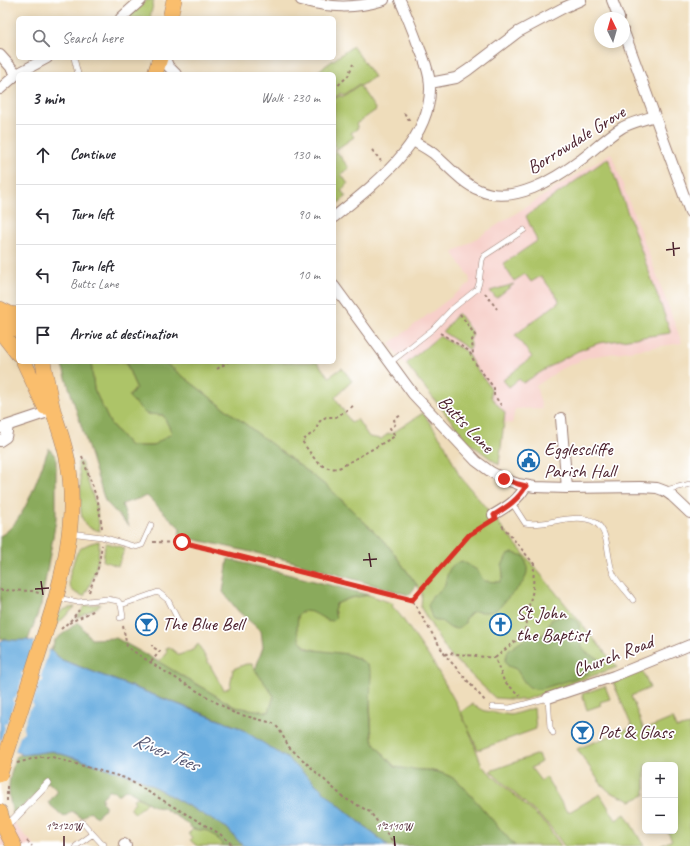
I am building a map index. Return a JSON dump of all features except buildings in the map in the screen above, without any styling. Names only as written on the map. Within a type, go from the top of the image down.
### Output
[{"type":"main road","points":[[170,16],[174,0]]},
{"type":"main road","points":[[156,72],[159,60]]},
{"type":"main road","points":[[0,309],[10,314],[16,315]]},
{"type":"main road","points":[[0,317],[16,329]]},
{"type":"main road","points":[[0,331],[16,351]]},
{"type":"main road","points":[[25,364],[45,407],[54,410]]},
{"type":"main road","points":[[0,774],[52,632],[56,598],[64,566],[69,533],[71,511],[68,463],[43,364]]},
{"type":"main road","points":[[6,816],[5,829],[14,846]]},
{"type":"street","points":[[301,0],[316,4],[345,7],[362,6],[384,0]]},
{"type":"street","points":[[336,215],[385,175],[413,141],[425,117],[429,100],[430,83],[424,59],[400,0]]},
{"type":"street","points":[[430,83],[456,78],[521,31],[581,0]]},
{"type":"street","points":[[612,0],[617,12]]},
{"type":"street","points":[[123,16],[136,2]]},
{"type":"street","points":[[630,48],[690,212]]},
{"type":"street","points":[[0,55],[16,73]]},
{"type":"street","points":[[21,72],[43,60]]},
{"type":"street","points":[[166,60],[168,66],[174,72]]},
{"type":"street","points":[[0,89],[16,75]]},
{"type":"street","name":"Borrowdale Grove","points":[[413,141],[433,154],[477,190],[495,195],[515,194],[532,188],[559,175],[584,158],[611,135],[625,126],[655,116]]},
{"type":"street","name":"Butts Lane","points":[[336,289],[414,394],[476,461],[504,479],[526,486],[567,488],[657,488],[672,496],[690,513]]},
{"type":"street","points":[[0,441],[6,437],[4,427],[54,410]]},
{"type":"street","points":[[561,418],[567,488]]},
{"type":"street","points":[[495,516],[512,503],[522,493],[526,486]]},
{"type":"street","name":"Church Road","points":[[548,698],[614,676],[690,645]]},
{"type":"street","points":[[6,816],[48,783]]},
{"type":"lane","points":[[74,60],[78,72]]},
{"type":"lane","points":[[391,362],[433,329],[452,309],[476,289],[479,282],[482,260],[484,256],[524,230]]},
{"type":"lane","points":[[665,491],[690,484]]},
{"type":"lane","points":[[512,503],[525,523],[532,524],[576,518],[596,522],[607,540],[613,572],[633,600]]},
{"type":"lane","points":[[69,533],[102,537],[136,547],[142,545],[151,525]]},
{"type":"lane","points":[[122,606],[158,592],[168,600],[180,624]]},
{"type":"lane","points":[[56,598],[78,602],[107,599],[118,600],[122,606],[121,617]]},
{"type":"lane","points":[[492,707],[510,708],[548,698],[550,726],[553,733]]},
{"type":"lane","points":[[82,822],[103,846]]},
{"type":"lane","points":[[76,846],[93,834]]},
{"type":"path","points":[[336,87],[348,76],[354,64]]},
{"type":"path","points":[[404,112],[411,122]]},
{"type":"path","points":[[372,150],[383,165]]},
{"type":"path","points":[[484,292],[497,308]]},
{"type":"path","points":[[458,311],[475,335],[472,340],[473,358]]},
{"type":"path","points":[[439,333],[469,351],[494,388],[494,395],[503,408]]},
{"type":"path","points":[[217,370],[225,364]]},
{"type":"path","points":[[353,406],[336,417],[326,417],[320,421],[314,431],[302,441],[319,464],[323,467],[331,469],[341,467],[395,436],[390,428],[396,424],[394,420],[401,415]]},
{"type":"path","points":[[412,600],[469,535],[495,516],[534,564],[533,590],[526,617],[525,633],[495,658],[448,653],[446,655]]},
{"type":"path","points":[[64,626],[72,619],[84,602],[93,583],[102,551],[102,537]]},
{"type":"path","points":[[143,542],[182,542],[412,600],[446,655],[482,699],[492,707]]},
{"type":"path","points":[[0,590],[32,592],[56,598]]},
{"type":"path","points":[[52,632],[96,609]]},
{"type":"path","points":[[121,617],[127,647],[234,713],[273,723],[279,729],[289,747],[344,798],[370,812],[396,846]]},
{"type":"path","points":[[151,662],[160,651],[152,647],[152,645]]},
{"type":"path","points":[[495,658],[504,681],[528,704]]},
{"type":"path","points":[[12,764],[39,757],[52,757],[125,778],[220,834],[234,846]]},
{"type":"shaded area","points":[[611,153],[682,343],[589,357],[561,369],[536,386],[542,408],[515,409],[512,424],[504,422],[500,467],[468,443],[389,344],[470,283],[469,276],[453,253]]},
{"type":"shaded area","points":[[14,816],[16,826],[35,846],[0,846],[0,822]]},
{"type":"green space","points":[[147,0],[154,0],[150,16],[130,16]]},
{"type":"green space","points":[[353,46],[374,77],[361,86],[359,84],[343,95],[341,93],[336,97],[336,72],[317,72],[334,60],[336,60],[336,58]]},
{"type":"green space","points":[[359,85],[376,110],[356,124],[358,128],[351,133],[354,137],[337,149],[336,98],[341,95],[342,97]]},
{"type":"green space","points":[[336,151],[349,168],[341,174],[348,184],[341,190],[346,197],[336,204]]},
{"type":"green space","points":[[608,158],[671,333],[599,343],[578,351],[523,383],[519,379],[509,387],[503,380],[532,357],[515,335],[559,302],[558,298],[541,276],[531,282],[525,274],[514,281],[503,264],[537,241],[526,216]]},
{"type":"green space","points":[[514,284],[496,298],[490,291]]},
{"type":"green space","points":[[458,313],[473,334],[470,340],[470,350],[443,332]]},
{"type":"green space","points":[[439,336],[466,351],[473,364],[491,388],[491,397],[505,413],[499,465],[468,442],[406,364]]},
{"type":"green space","points":[[62,364],[91,364],[94,389],[110,423],[130,446],[152,446],[172,433],[163,415],[146,414],[129,397],[136,388],[127,364],[167,364],[329,488],[387,544],[417,585],[409,595],[287,560],[179,536],[180,528],[147,496],[122,504],[129,526],[105,501]]},
{"type":"green space","points":[[91,364],[127,364],[136,388],[129,396],[146,414],[163,415],[173,433],[152,446],[130,446],[110,423],[94,389]]},
{"type":"green space","points":[[167,364],[319,364],[329,377],[342,368],[352,381],[335,397],[351,423],[357,419],[369,437],[381,439],[423,413],[444,443],[459,475],[617,667],[524,700],[495,698],[448,653],[421,608],[422,594],[417,585],[387,544],[329,488]]},
{"type":"green space","points":[[49,448],[56,457],[56,520],[41,605],[28,640],[11,641],[0,638],[0,536],[17,520],[24,509],[36,484]]},
{"type":"green space","points":[[78,462],[81,462],[96,505],[100,531],[87,526],[82,518]]},
{"type":"green space","points":[[99,541],[97,562],[91,583],[84,596],[78,594],[71,589],[69,582],[70,572],[75,558],[81,548]]},
{"type":"green space","points":[[107,543],[125,548],[118,566],[103,561],[105,545]]},
{"type":"green space","points":[[513,553],[524,556],[527,564],[526,577],[498,608],[490,612],[472,612],[466,618],[465,623],[457,629],[450,628],[441,621],[436,621],[432,618],[428,605],[432,597],[444,587],[447,574],[453,565],[462,561],[477,570],[484,581],[500,582],[503,577],[502,566],[507,555]]},
{"type":"green space","points":[[228,559],[369,595],[350,598],[336,604],[334,610],[336,618],[333,621],[325,619],[314,613],[306,611],[301,612],[298,616],[297,630],[300,640],[306,648],[347,654],[364,662],[368,666],[371,673],[370,709],[372,738],[375,745],[395,767],[437,772],[453,778],[461,784],[515,846],[388,846],[339,805],[241,728],[62,660],[51,650],[55,640],[78,622],[91,639],[116,638],[235,707],[269,712],[274,696],[255,670],[263,647],[261,631],[238,611],[223,592]]},
{"type":"green space","points":[[369,595],[394,604],[392,606],[400,615],[434,664],[456,703],[470,733],[482,766],[546,824],[561,846],[515,846],[461,784],[453,778],[437,772],[395,767],[375,745],[372,738],[368,666],[353,656],[308,648],[302,643],[298,636],[297,626],[298,616],[301,612],[312,612],[328,621],[336,614],[334,610],[336,604],[350,598]]},
{"type":"green space","points":[[100,604],[100,606],[76,618],[85,606]]},
{"type":"green space","points":[[75,607],[52,629],[55,620],[62,611]]},
{"type":"green space","points":[[561,616],[570,617],[575,620],[580,628],[584,650],[602,660],[604,666],[580,677],[541,689],[532,688],[526,684],[516,669],[508,666],[505,661],[508,651],[531,635],[544,635],[551,620]]},
{"type":"green space","points":[[198,644],[224,690],[230,687],[233,669],[246,664],[252,664],[274,696],[269,712],[235,707],[159,662],[167,652],[166,648],[169,647],[179,655],[193,650]]},
{"type":"green space","points":[[642,670],[650,688],[631,696],[644,730],[673,718],[676,728],[690,725],[690,846],[660,846],[672,840],[669,834],[678,834],[678,762],[642,762],[642,796],[631,801],[610,792],[601,784],[577,749],[632,727],[613,682]]},
{"type":"green space","points":[[605,686],[610,699],[600,702],[601,705],[587,710],[582,694]]},
{"type":"green space","points":[[472,704],[485,711],[511,715],[534,708],[536,729],[478,750],[461,712]]},
{"type":"green space","points":[[52,751],[139,778],[227,828],[243,846],[224,846],[209,831],[193,829],[181,819],[163,808],[155,807],[126,789],[120,794],[117,794],[114,790],[111,792],[109,790],[101,801],[105,805],[105,809],[96,817],[90,811],[82,818],[72,811],[64,817],[48,803],[58,791],[48,782],[14,816],[10,800],[9,786],[16,757],[19,755]]},
{"type":"green space","points":[[538,754],[541,762],[531,768],[541,781],[546,777],[567,812],[600,794],[616,820],[625,814],[644,846],[564,846],[548,824],[490,771]]},
{"type":"green space","points":[[137,797],[147,802],[135,814],[131,809],[131,806],[135,802],[133,800]]},
{"type":"green space","points":[[193,829],[209,831],[224,846],[197,846],[190,840],[192,837],[188,834]]},
{"type":"water","name":"River Tees","points":[[4,639],[36,642],[50,650],[62,660],[240,728],[288,759],[339,805],[388,846],[243,846],[227,828],[139,778],[52,751],[22,755],[0,741],[0,643]]},
{"type":"pier","points":[[35,641],[50,647],[41,676],[43,681],[39,683],[32,703],[34,706],[30,708],[23,729],[24,732],[21,734],[15,751],[17,754],[0,743],[5,728],[4,724],[7,723],[14,703],[12,699],[16,698],[23,677],[21,673],[25,671]]},
{"type":"place","name":"Egglescliffe Parish Hall","points":[[529,460]]},
{"type":"place","name":"The Blue Bell","points":[[147,624]]},
{"type":"place","name":"St John the Baptist","points":[[501,624]]},
{"type":"place","name":"Pot & Glass","points":[[583,732]]},
{"type":"route","points":[[182,542],[412,600],[469,535],[496,518],[494,515],[518,499],[526,486],[504,479]]}]
